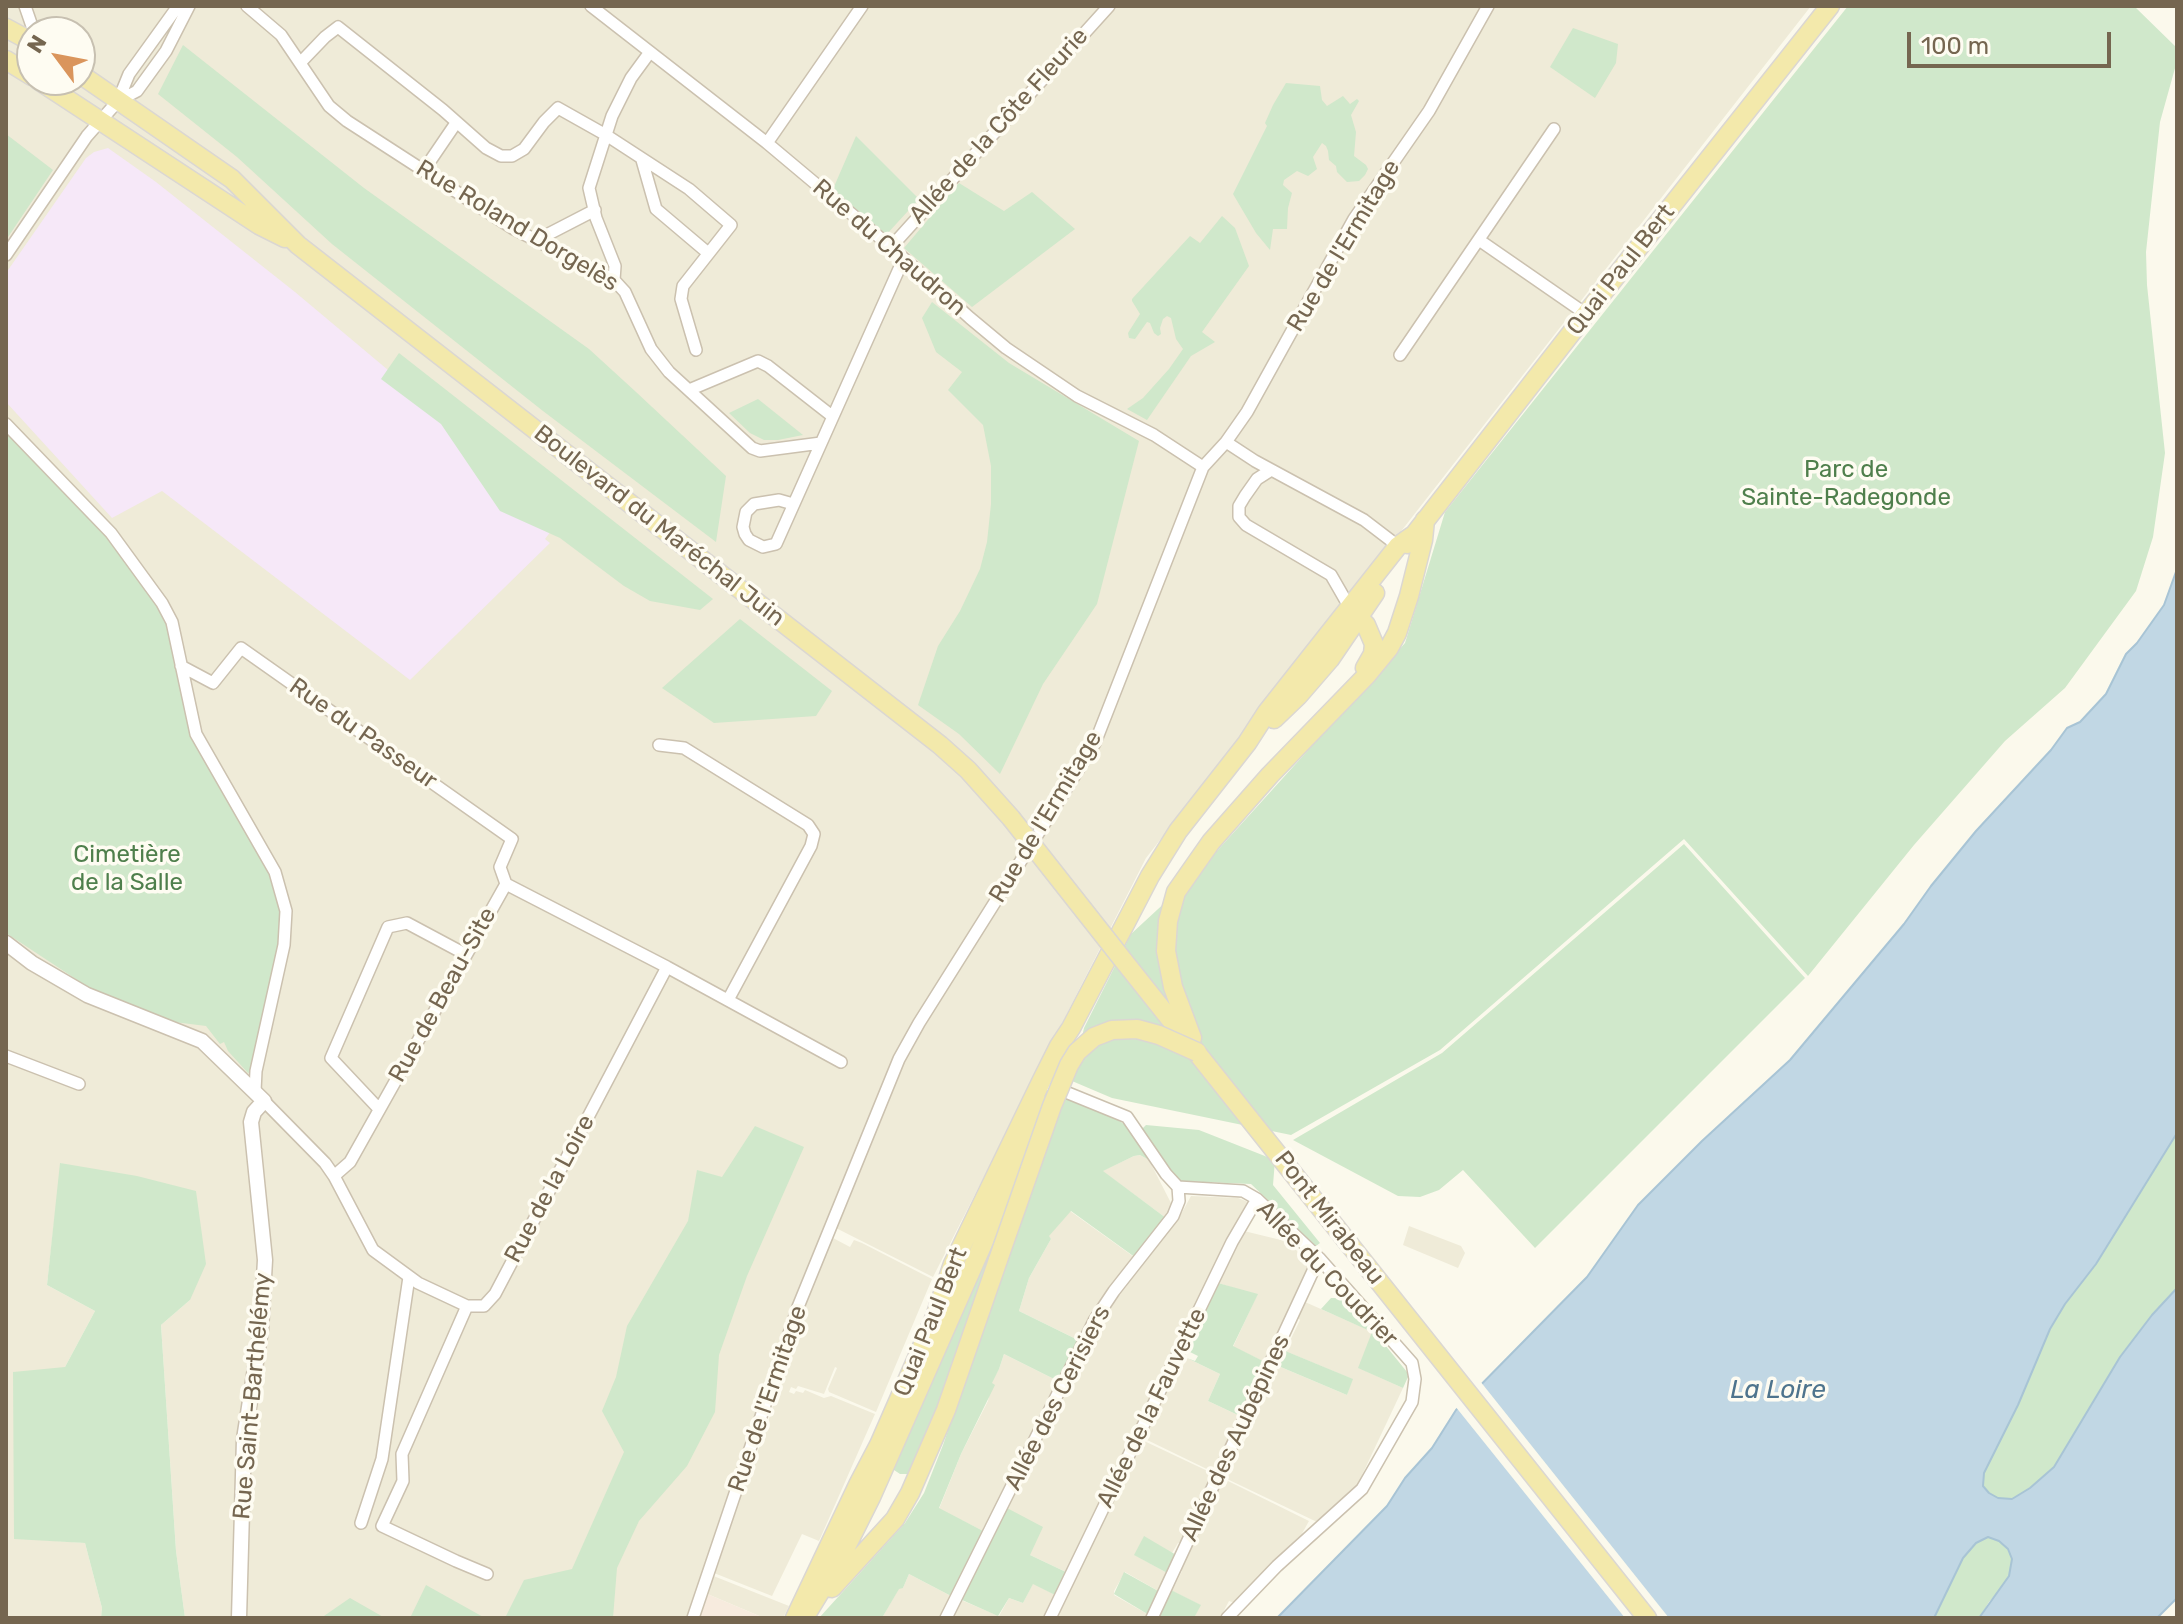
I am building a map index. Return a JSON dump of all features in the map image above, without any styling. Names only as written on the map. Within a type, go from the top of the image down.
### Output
[{"type":"main road","name":"Quai Paul Bert","points":[[803,1616],[840,1559],[877,1483],[1026,1146],[1059,1046],[1154,868],[1178,831],[1247,743],[1298,696],[1330,659],[1355,613],[1405,541],[1425,520],[1830,6]]},
{"type":"main road","name":"Boulevard du Maréchal Juin","points":[[96,85],[232,179],[298,245],[940,745],[968,770],[1011,818]]},
{"type":"main road","name":"Boulevard du Maréchal Juin","points":[[63,96],[259,225],[298,245]]},
{"type":"main road","points":[[1197,1052],[1173,987],[1166,951],[1168,921],[1176,892],[1211,842],[1380,660],[1397,633],[1417,568],[1425,520]]},
{"type":"main road","points":[[1334,708],[1373,654],[1371,634],[1355,613]]},
{"type":"main road","name":"Pont Mirabeau","points":[[1011,818],[1647,1618]]},
{"type":"main road","points":[[803,1616],[878,1539],[910,1493],[946,1410],[1052,1106],[1077,1052],[1094,1037],[1112,1030],[1137,1029],[1197,1052]]},
{"type":"main road","name":"Quai Paul Bert","points":[[803,1616],[838,1526],[879,1445],[935,1317],[953,1264],[1045,1084]]},
{"type":"main road","points":[[879,1445],[874,1476],[877,1483],[889,1493],[910,1493]]},
{"type":"street","points":[[118,101],[129,74],[178,6]]},
{"type":"street","points":[[6,255],[100,120],[118,101],[137,91],[166,51],[189,6]]},
{"type":"street","name":"Rue Roland Dorgelès","points":[[247,6],[273,26],[329,106],[340,115],[535,241],[614,280],[625,292],[651,349],[669,372],[752,448],[760,451],[821,443]]},
{"type":"street","name":"Rue du Chaudron","points":[[591,6],[767,143],[1006,348],[1077,396],[1154,435],[1203,467]]},
{"type":"street","points":[[767,143],[862,6]]},
{"type":"street","name":"Allée de la Côte Fleurie","points":[[891,247],[1109,6]]},
{"type":"street","name":"Rue de l'Ermitage","points":[[693,1618],[798,1307],[899,1059],[1095,743],[1203,467],[1247,412],[1354,219],[1429,111],[1488,6]]},
{"type":"street","points":[[301,62],[338,27],[486,148],[501,156],[512,156],[524,149],[558,108],[689,189],[731,225],[683,286],[681,299],[696,350]]},
{"type":"street","points":[[614,280],[615,266],[589,188],[612,116],[631,78],[650,52]]},
{"type":"street","points":[[424,170],[456,123]]},
{"type":"street","points":[[1400,355],[1554,129]]},
{"type":"street","points":[[642,160],[656,209],[708,253]]},
{"type":"street","points":[[535,241],[595,210]]},
{"type":"street","points":[[1479,240],[1586,314]]},
{"type":"street","points":[[793,504],[779,500],[754,504],[746,512],[743,527],[749,540],[763,547],[776,544],[903,260]]},
{"type":"street","points":[[689,390],[758,361],[832,416]]},
{"type":"street","points":[[6,424],[111,533],[172,622],[196,734],[275,872],[286,911],[284,945],[256,1071],[259,1096]]},
{"type":"street","points":[[1226,442],[1271,470],[1405,541]]},
{"type":"street","points":[[1271,470],[1257,479],[1245,496],[1239,506],[1239,517],[1246,525],[1331,575],[1355,613]]},
{"type":"street","name":"Rue du Passeur","points":[[181,666],[213,683],[241,648],[512,839],[500,867],[506,884]]},
{"type":"street","points":[[659,745],[684,748],[808,825],[814,834],[811,846],[728,1000]]},
{"type":"street","name":"Rue de Beau-Site","points":[[334,1176],[350,1162],[506,884],[667,967]]},
{"type":"street","points":[[379,1109],[331,1058],[388,927],[407,923],[465,954]]},
{"type":"street","points":[[6,943],[32,963],[87,995],[202,1041],[325,1163],[373,1250],[409,1277],[467,1306],[402,1454],[403,1481],[382,1526],[487,1574]]},
{"type":"street","points":[[667,967],[841,1062]]},
{"type":"street","name":"Rue de la Loire","points":[[467,1306],[484,1306],[493,1297],[667,967]]},
{"type":"street","points":[[6,1056],[79,1084]]},
{"type":"street","points":[[1045,1084],[1127,1117],[1178,1187]]},
{"type":"street","name":"Rue Saint-Barthélémy","points":[[239,1618],[244,1439],[261,1330],[265,1260],[251,1117],[259,1096]]},
{"type":"street","name":"Allée du Coudrier","points":[[1178,1187],[1243,1191],[1257,1199],[1319,1258],[1412,1363],[1415,1379],[1412,1402],[1362,1489],[1277,1566],[1227,1618]]},
{"type":"street","name":"Allée des Cerisiers","points":[[946,1618],[1094,1321],[1173,1216],[1179,1201],[1178,1187]]},
{"type":"street","name":"Allée de la Fauvette","points":[[1050,1618],[1232,1242],[1257,1199]]},
{"type":"street","name":"Allée des Aubépines","points":[[1152,1618],[1319,1258]]},
{"type":"street","points":[[361,1523],[382,1459],[409,1277]]},
{"type":"shaded area","points":[[6,6],[1811,6],[1146,858],[933,1277],[828,1224],[689,1618],[185,1618],[176,1551],[161,1325],[190,1300],[61,1163],[47,1285],[95,1311],[65,1367],[14,1538],[85,1543],[102,1608],[101,1618],[6,1618]]},
{"type":"shaded area","points":[[108,148],[295,292],[431,406],[554,527],[545,539],[550,543],[410,680],[162,491],[112,518],[6,402],[6,273],[86,158]]},
{"type":"shaded area","points":[[1140,1155],[1149,1160],[1172,1205],[1166,1218],[1102,1171]]},
{"type":"shaded area","points":[[1191,1196],[1238,1198],[1248,1202],[1133,1432],[1135,1435],[1109,1491],[1104,1491],[1100,1498],[1102,1504],[1068,1573],[1030,1555],[1007,1508],[1063,1394],[1067,1394],[1071,1377],[1099,1322],[1179,1218]]},
{"type":"shaded area","points":[[1070,1211],[1134,1257],[1111,1290],[1108,1288],[1080,1341],[1019,1311],[1029,1278],[1051,1239],[1048,1236]]},
{"type":"shaded area","points":[[1409,1226],[1461,1246],[1465,1253],[1458,1268],[1403,1245]]},
{"type":"shaded area","points":[[1244,1231],[1289,1242],[1308,1267],[1267,1363],[1233,1347],[1257,1295],[1218,1283]]},
{"type":"shaded area","points":[[833,1238],[850,1247],[854,1240],[862,1243],[932,1279],[876,1412],[829,1392],[835,1367],[824,1394],[798,1386],[796,1389],[791,1387],[789,1392],[794,1394],[805,1390],[824,1398],[831,1396],[875,1414],[819,1541],[802,1534],[772,1596],[714,1573],[733,1513],[764,1435],[803,1308]]},
{"type":"shaded area","points":[[1305,1302],[1373,1332],[1359,1368],[1403,1388],[1355,1490],[1317,1522],[1224,1475],[1249,1432],[1246,1430],[1259,1408],[1257,1406],[1276,1365],[1347,1395],[1352,1379],[1285,1351]]},
{"type":"shaded area","points":[[1004,1354],[1060,1382],[1052,1399],[1047,1400],[1044,1408],[1047,1409],[1013,1469],[1016,1471],[983,1528],[985,1532],[939,1509],[961,1454],[988,1401],[991,1383]]},
{"type":"shaded area","points":[[1187,1358],[1220,1374],[1208,1401],[1240,1416],[1215,1473],[1143,1438]]},
{"type":"shaded area","points":[[1142,1440],[1214,1474],[1184,1542],[1178,1543],[1172,1553],[1144,1537],[1135,1555],[1169,1574],[1160,1592],[1125,1572],[1114,1591],[1114,1595],[1149,1615],[1148,1618],[1056,1618],[1130,1469]]},
{"type":"shaded area","points":[[1228,1481],[1309,1521],[1299,1539],[1235,1603],[1229,1601],[1220,1618],[1194,1618],[1200,1605],[1172,1591],[1220,1485],[1225,1487]]},
{"type":"shaded area","points":[[909,1574],[953,1597],[943,1618],[882,1618]]},
{"type":"shaded area","points":[[711,1575],[789,1606],[783,1618],[764,1618],[705,1593]]},
{"type":"shaded area","points":[[1033,1583],[1057,1596],[1046,1618],[952,1618],[961,1600],[999,1616],[1009,1598],[1023,1603]]},
{"type":"shaded area","points":[[705,1593],[764,1618],[697,1618]]},
{"type":"green space","name":"Parc de Sainte-Radegonde","points":[[1848,6],[2134,6],[2177,48],[2177,61],[2160,122],[2146,252],[2165,453],[2153,537],[2136,591],[2065,688],[2005,741],[1914,845],[1808,976],[1684,839],[1440,1050],[1291,1135],[1112,1098],[1072,1081],[1084,1028],[1131,934],[1197,873],[1405,643],[1445,512]]},
{"type":"green space","points":[[1573,28],[1618,44],[1616,63],[1595,98],[1550,67]]},
{"type":"green space","points":[[183,45],[364,188],[589,349],[636,392],[726,476],[716,542],[543,411],[332,244],[237,157],[158,94]]},
{"type":"green space","points":[[1286,83],[1320,86],[1322,100],[1327,106],[1343,96],[1350,104],[1357,99],[1359,101],[1351,115],[1356,132],[1354,156],[1368,169],[1359,181],[1347,182],[1329,160],[1326,146],[1322,143],[1313,157],[1317,169],[1308,176],[1297,171],[1284,180],[1283,185],[1292,193],[1287,229],[1273,229],[1270,250],[1233,194]]},
{"type":"green space","points":[[6,134],[53,170],[6,240]]},
{"type":"green space","points":[[856,136],[919,199],[886,235],[833,189]]},
{"type":"green space","points":[[959,183],[1004,211],[1032,192],[1075,229],[972,307],[904,248]]},
{"type":"green space","points":[[1222,216],[1235,228],[1249,266],[1202,332],[1215,342],[1191,356],[1147,420],[1127,409],[1143,398],[1183,349],[1176,339],[1171,318],[1167,316],[1163,319],[1158,336],[1147,322],[1135,339],[1129,338],[1128,333],[1140,314],[1132,299],[1190,236],[1200,243]]},
{"type":"green space","points":[[932,302],[1009,363],[1139,441],[1097,604],[1043,684],[1000,774],[959,734],[918,705],[938,646],[960,611],[980,569],[991,504],[991,466],[983,425],[948,390],[962,372],[936,352],[922,318]]},
{"type":"green space","points":[[399,353],[713,599],[700,610],[650,601],[624,586],[560,538],[500,511],[441,424],[381,379]]},
{"type":"green space","points":[[758,399],[803,435],[764,440],[750,433],[729,413]]},
{"type":"green space","name":"Cimetière de la Salle","points":[[6,433],[105,535],[150,593],[166,623],[190,735],[265,861],[281,917],[278,949],[251,1072],[248,1073],[224,1042],[220,1044],[206,1026],[174,1022],[94,991],[6,933]]},
{"type":"green space","points":[[740,619],[832,691],[816,716],[714,723],[662,688]]},
{"type":"green space","points":[[1684,844],[1805,978],[1535,1248],[1463,1170],[1439,1190],[1420,1197],[1398,1196],[1293,1140],[1442,1053]]},
{"type":"green space","points":[[1062,1097],[1124,1124],[1149,1160],[1140,1155],[1134,1156],[1103,1171],[1166,1218],[1136,1258],[1071,1211],[1049,1236],[1051,1239],[1029,1278],[1019,1311],[1080,1341],[1060,1382],[1004,1354],[992,1383],[995,1385],[939,1508],[985,1532],[953,1597],[909,1574],[882,1618],[819,1618],[905,1523],[924,1493]]},
{"type":"green space","points":[[1146,1125],[1199,1130],[1275,1160],[1273,1185],[1320,1243],[1316,1246],[1251,1184],[1180,1181],[1142,1129]]},
{"type":"green space","points":[[755,1126],[804,1147],[747,1276],[719,1355],[715,1412],[687,1466],[639,1521],[617,1568],[613,1618],[505,1618],[524,1580],[572,1569],[624,1452],[602,1411],[616,1377],[627,1326],[688,1221],[697,1170],[722,1177]]},
{"type":"green space","points":[[2177,1133],[2177,1288],[2120,1357],[2054,1467],[2012,1499],[1998,1498],[1983,1486],[1984,1473],[2050,1329],[2096,1264]]},
{"type":"green space","points":[[60,1163],[137,1176],[196,1191],[206,1264],[190,1300],[161,1325],[176,1551],[185,1618],[101,1618],[102,1608],[85,1543],[14,1539],[13,1372],[65,1367],[95,1311],[47,1285]]},
{"type":"green space","points":[[987,1251],[989,1264],[916,1467],[907,1474],[900,1474],[894,1470],[894,1462]]},
{"type":"green space","points":[[1218,1283],[1258,1294],[1233,1346],[1267,1363],[1240,1416],[1208,1401],[1220,1374],[1187,1358],[1195,1361],[1198,1356],[1186,1350]]},
{"type":"green space","points":[[1331,1298],[1351,1303],[1407,1372],[1403,1388],[1358,1368],[1372,1332],[1321,1309]]},
{"type":"green space","points":[[1283,1350],[1353,1379],[1347,1395],[1276,1365]]},
{"type":"green space","points":[[1007,1508],[1043,1527],[1030,1555],[1068,1573],[1057,1596],[1033,1584],[1023,1603],[1009,1598],[998,1616],[962,1600]]},
{"type":"green space","points":[[1144,1536],[1178,1556],[1169,1574],[1134,1555]]},
{"type":"green space","points":[[1988,1537],[2008,1549],[2012,1559],[2009,1576],[2002,1587],[1979,1618],[1934,1618],[1963,1558],[1976,1543]]},
{"type":"green space","points":[[1124,1572],[1160,1592],[1149,1615],[1114,1594]]},
{"type":"green space","points":[[426,1585],[485,1618],[410,1618]]},
{"type":"green space","points":[[1171,1590],[1201,1605],[1194,1618],[1157,1618]]},
{"type":"green space","points":[[350,1598],[385,1618],[321,1618]]},
{"type":"water","name":"La Loire","points":[[2177,569],[2177,1133],[2096,1264],[2050,1329],[2018,1405],[1984,1473],[1983,1486],[1998,1498],[2012,1499],[2054,1467],[2120,1357],[2177,1288],[2177,1598],[2157,1618],[1979,1618],[2009,1576],[2012,1559],[2008,1549],[1988,1537],[1976,1543],[1963,1558],[1934,1618],[1277,1618],[1387,1506],[1405,1478],[1432,1448],[1456,1410],[1587,1277],[1638,1205],[1790,1060],[1904,924],[1976,831],[2051,750],[2067,728],[2080,722],[2106,694],[2126,654],[2164,605]]},
{"type":"pier","points":[[1480,1381],[1669,1618],[1625,1618],[1455,1406]]}]
